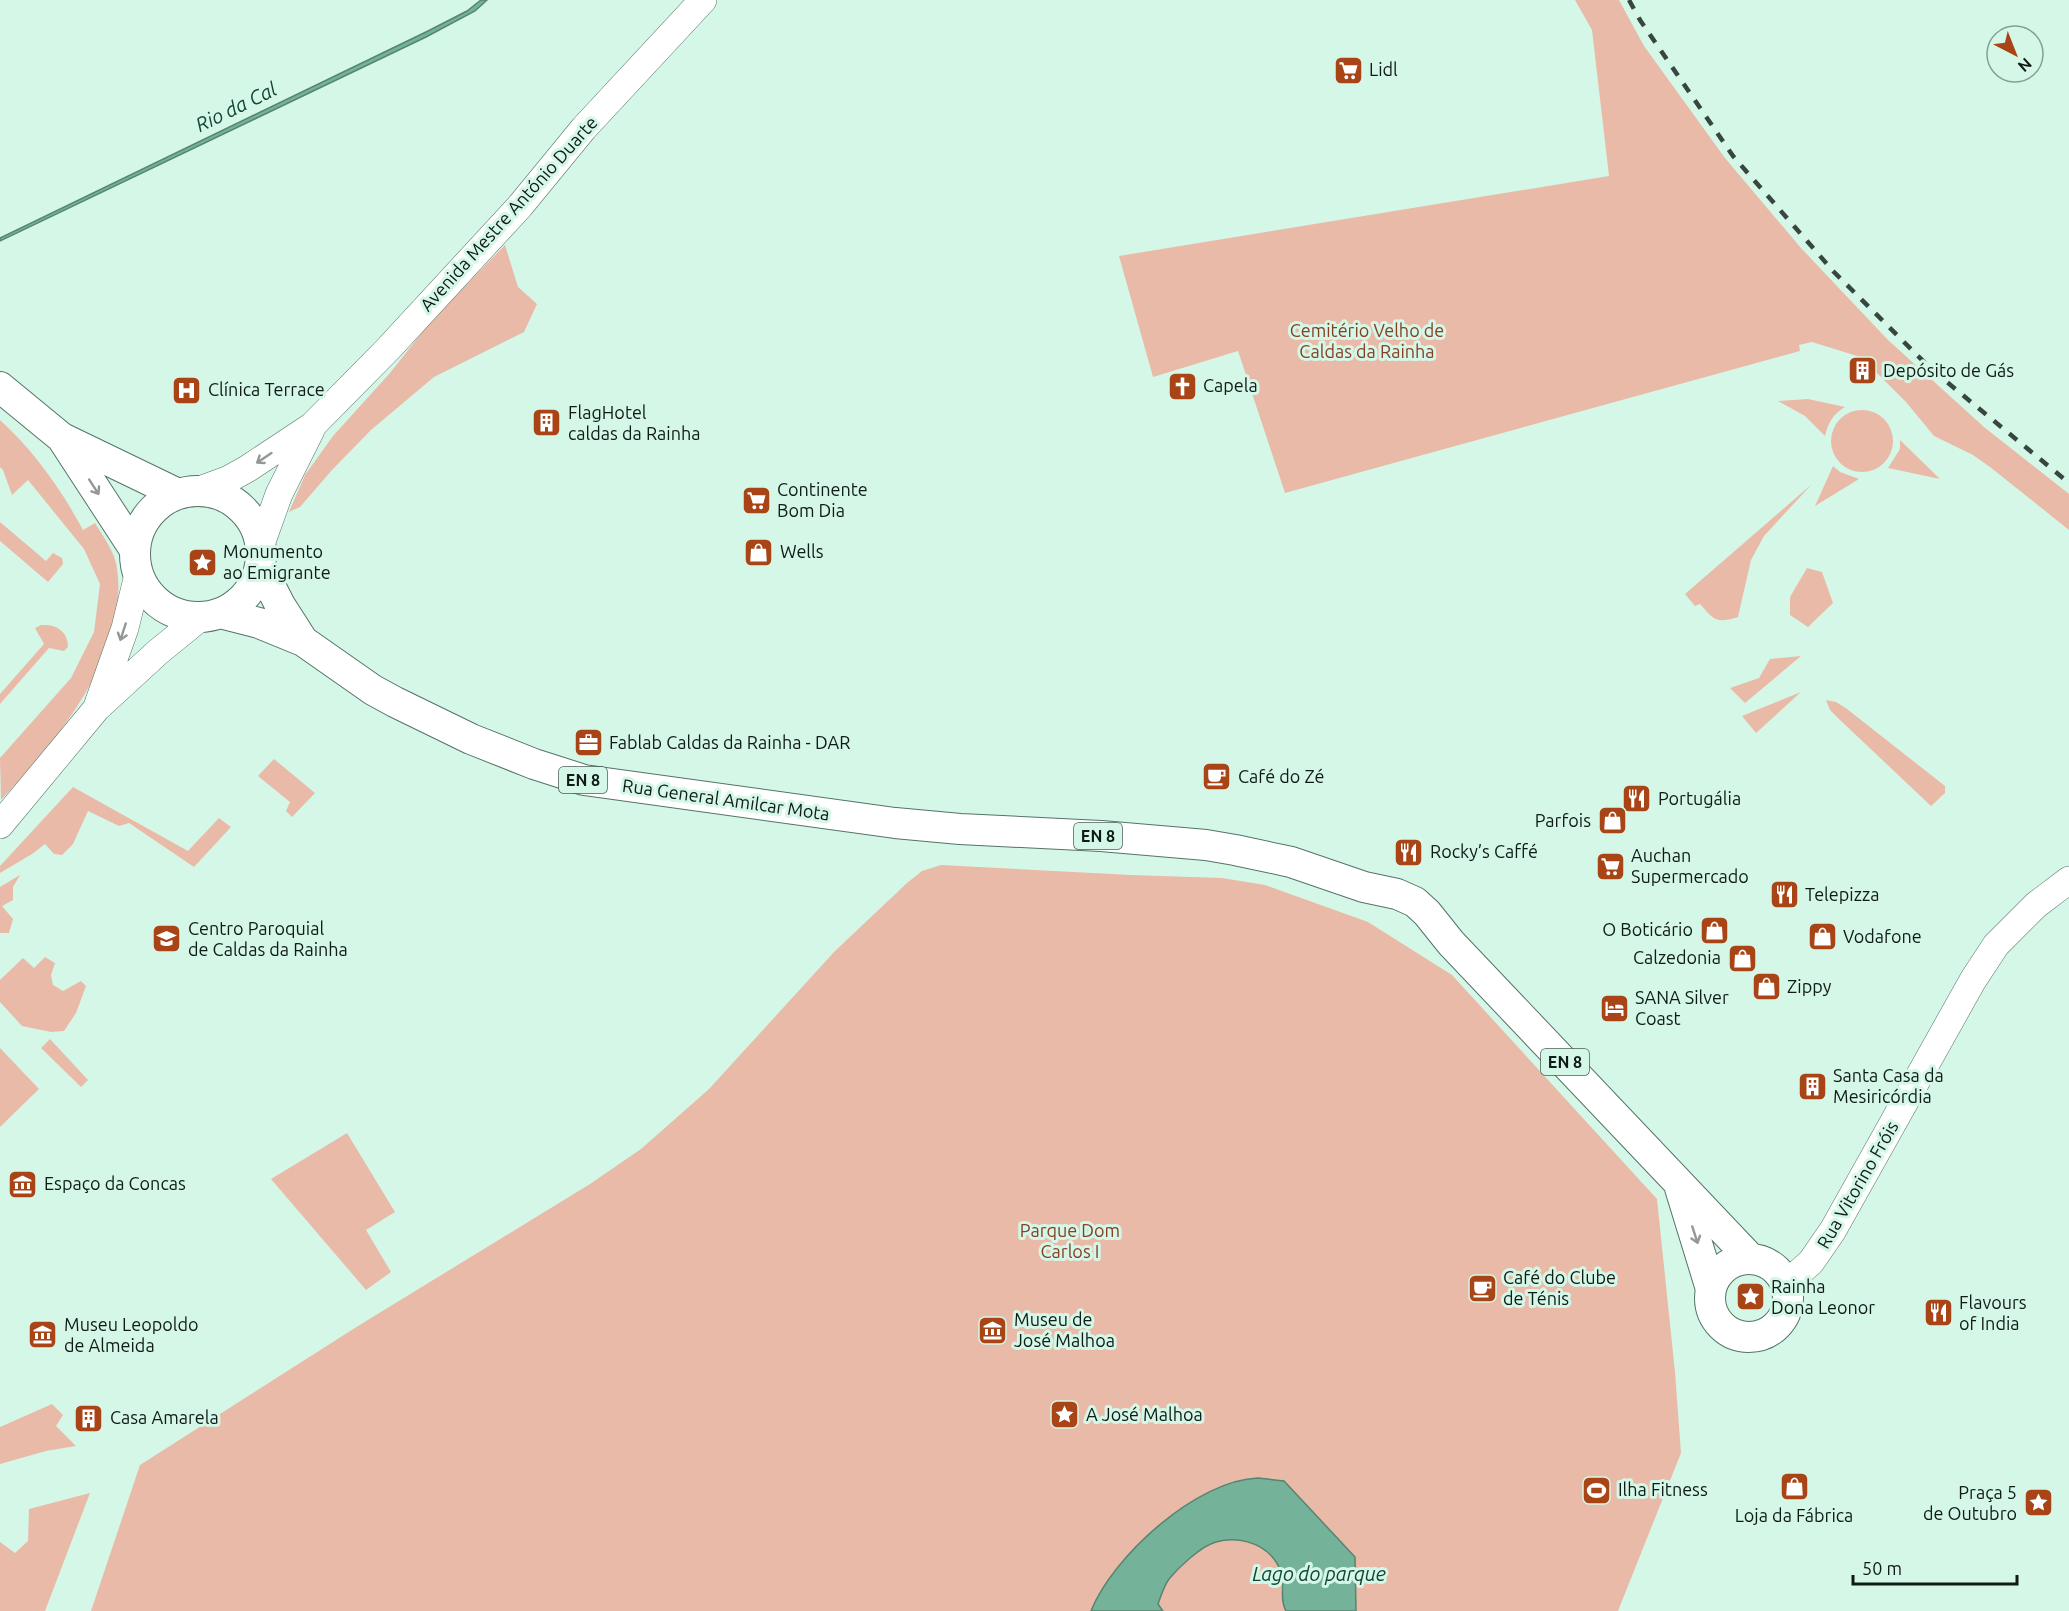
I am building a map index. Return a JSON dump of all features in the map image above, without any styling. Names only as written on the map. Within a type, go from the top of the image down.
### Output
[{"type":"main road","name":"Avenida Mestre António Duarte","points":[[312,426],[388,349],[512,214],[584,128],[703,0]]},
{"type":"main road","points":[[0,387],[62,438],[188,492],[215,493],[232,501],[246,513],[256,529],[260,556],[280,605],[303,641]]},
{"type":"main road","points":[[97,708],[124,628],[137,562],[140,528],[149,514],[163,502],[227,480],[312,426]]},
{"type":"main road","points":[[0,825],[97,708],[158,651],[211,615],[234,605],[246,594],[255,581],[260,556],[279,494],[312,426]]},
{"type":"main road","points":[[62,438],[137,562],[148,593],[163,606],[181,615],[211,615],[260,623],[303,641]]},
{"type":"main road","name":"Rua General Amilcar Mota","points":[[303,641],[373,690],[395,702],[505,753],[584,780],[895,823],[1206,845],[1291,862],[1364,887]]},
{"type":"main road","name":"Rua Vitorino Fróis","points":[[1786,1284],[1811,1262],[1833,1230],[1973,980],[1996,945],[2036,905],[2069,880]]},
{"type":"main road","name":"EN 8","points":[[1364,887],[1397,894],[1415,902],[1451,943],[1678,1182],[1750,1258],[1766,1262],[1778,1271],[1786,1284],[1788,1307],[1781,1321],[1766,1333],[1754,1337],[1742,1336],[1723,1327],[1716,1319],[1710,1299],[1711,1289],[1678,1182]]},
{"type":"main road","name":"EN 8","points":[[1364,887],[1402,917],[1451,943]]},
{"type":"main road","points":[[1711,1289],[1717,1276],[1725,1267],[1750,1258]]},
{"type":"green space","name":"Cemitério Velho de Caldas da Rainha","points":[[1575,0],[1619,0],[1644,46],[1725,158],[1801,248],[1888,340],[1984,427],[2069,494],[2069,530],[1973,455],[1934,436],[1906,402],[1857,356],[1812,342],[1799,345],[1800,351],[1285,493],[1238,351],[1153,377],[1119,256],[1609,176],[1592,30]]},
{"type":"green space","points":[[505,245],[518,287],[537,304],[524,332],[434,377],[371,430],[300,507],[289,512],[305,475],[333,436],[390,373],[431,321]]},
{"type":"green space","points":[[1808,399],[1845,407],[1832,419],[1825,436],[1805,416],[1778,401]]},
{"type":"green space","points":[[1862,410],[1874,412],[1884,419],[1891,429],[1893,441],[1891,453],[1884,463],[1874,470],[1862,472],[1850,470],[1840,463],[1833,453],[1831,441],[1833,429],[1840,419],[1850,412]]},
{"type":"green space","points":[[0,420],[46,471],[83,530],[95,523],[116,562],[118,600],[112,632],[101,664],[84,695],[44,751],[1,800],[0,758],[71,678],[94,632],[100,584],[84,549],[28,480],[12,495],[0,467]]},
{"type":"green space","points":[[1900,440],[1940,479],[1888,468],[1900,449]]},
{"type":"green space","points":[[1833,466],[1840,472],[1859,479],[1815,506]]},
{"type":"green space","points":[[1812,484],[1764,536],[1751,560],[1738,617],[1725,620],[1716,619],[1700,604],[1695,606],[1685,594]]},
{"type":"green space","points":[[0,522],[46,561],[53,553],[62,558],[63,564],[48,582],[0,541]]},
{"type":"green space","points":[[1807,568],[1822,572],[1833,603],[1808,627],[1790,615],[1790,597]]},
{"type":"green space","points":[[41,625],[56,627],[60,630],[66,637],[68,647],[64,651],[49,648],[0,704],[0,694],[44,644],[35,628]]},
{"type":"green space","points":[[1801,656],[1745,703],[1730,688],[1759,678],[1770,659]]},
{"type":"green space","points":[[1801,692],[1756,733],[1742,716]]},
{"type":"green space","points":[[1826,700],[1836,702],[1847,709],[1945,786],[1945,793],[1931,806],[1830,710]]},
{"type":"green space","points":[[274,759],[315,793],[292,817],[286,811],[290,802],[258,776]]},
{"type":"green space","points":[[73,787],[188,851],[219,818],[231,827],[194,867],[129,823],[119,826],[88,811],[73,844],[62,855],[54,854],[45,844],[0,873],[0,866]]},
{"type":"green space","name":"Parque Dom Carlos I","points":[[941,865],[1222,878],[1265,885],[1368,922],[1452,975],[1657,1199],[1681,1453],[1618,1611],[91,1611],[140,1465],[358,1326],[590,1184],[641,1149],[709,1089],[835,951],[907,883],[922,871]]},
{"type":"green space","points":[[20,875],[13,887],[13,900],[2,906],[13,919],[9,933],[0,933],[0,887]]},
{"type":"green space","points":[[45,957],[55,963],[51,975],[53,985],[63,991],[81,981],[86,986],[76,1013],[64,1031],[51,1032],[22,1026],[0,1002],[0,980],[23,958],[34,968]]},
{"type":"green space","points":[[50,1039],[88,1080],[81,1087],[41,1048]]},
{"type":"green space","points":[[0,1048],[39,1089],[0,1127]]},
{"type":"green space","points":[[347,1133],[395,1212],[366,1230],[391,1272],[366,1290],[271,1179]]},
{"type":"green space","points":[[52,1404],[63,1415],[56,1426],[76,1446],[46,1451],[0,1464],[0,1427]]},
{"type":"green space","points":[[90,1493],[45,1611],[0,1611],[0,1542],[15,1553],[28,1541],[29,1509]]},
{"type":"water","points":[[481,0],[487,0],[475,11],[426,37],[0,241],[0,238],[428,31],[467,11]]},
{"type":"water","name":"Lago do parque","points":[[1258,1478],[1284,1481],[1355,1557],[1356,1611],[1286,1611],[1279,1567],[1269,1553],[1248,1542],[1224,1540],[1210,1544],[1197,1552],[1169,1579],[1158,1604],[1163,1611],[1091,1611],[1118,1567],[1137,1545],[1160,1525],[1184,1506],[1209,1492],[1234,1482]]},
{"type":"railway","points":[[1629,0],[1640,20],[1733,156],[1834,272],[1930,368],[2069,483]]},
{"type":"place","name":"Lidl","points":[[1348,70]]},
{"type":"place","name":"Depósito de Gás","points":[[1862,371]]},
{"type":"place","name":"Capela","points":[[1182,386]]},
{"type":"place","name":"Clínica Terrace","points":[[187,390]]},
{"type":"place","name":"FlagHotel caldas da Rainha","points":[[547,423]]},
{"type":"place","name":"Continente Bom Dia","points":[[756,500]]},
{"type":"place","name":"Wells","points":[[759,552]]},
{"type":"place","name":"Monumento ao Emigrante","points":[[202,562]]},
{"type":"place","name":"Fablab Caldas da Rainha - DAR","points":[[588,743]]},
{"type":"place","name":"Café do Zé","points":[[1217,777]]},
{"type":"place","name":"Portugália","points":[[1637,799]]},
{"type":"place","name":"Parfois","points":[[1612,821]]},
{"type":"place","name":"Rocky’s Caffé","points":[[1409,852]]},
{"type":"place","name":"Auchan Supermercado","points":[[1610,866]]},
{"type":"place","name":"Telepizza","points":[[1784,895]]},
{"type":"place","name":"O Boticário","points":[[1714,930]]},
{"type":"place","name":"Vodafone","points":[[1822,937]]},
{"type":"place","name":"Centro Paroquial de Caldas da Rainha","points":[[167,939]]},
{"type":"place","name":"Calzedonia","points":[[1742,958]]},
{"type":"place","name":"Zippy","points":[[1766,987]]},
{"type":"place","name":"SANA Silver Coast","points":[[1614,1008]]},
{"type":"place","name":"Santa Casa da Mesiricórdia","points":[[1812,1086]]},
{"type":"place","name":"Espaço da Concas","points":[[23,1184]]},
{"type":"place","name":"Café do Clube de Ténis","points":[[1482,1288]]},
{"type":"place","name":"Rainha Dona Leonor","points":[[1750,1297]]},
{"type":"place","name":"Flavours of India","points":[[1938,1313]]},
{"type":"place","name":"Museu de José Malhoa","points":[[993,1330]]},
{"type":"place","name":"Museu Leopoldo de Almeida","points":[[43,1335]]},
{"type":"place","name":"A José Malhoa","points":[[1065,1415]]},
{"type":"place","name":"Casa Amarela","points":[[89,1418]]},
{"type":"place","name":"Loja da Fábrica","points":[[1794,1487]]},
{"type":"place","name":"Ilha Fitness","points":[[1597,1490]]},
{"type":"place","name":"Praça 5 de Outubro","points":[[2038,1503]]},
{"type":"water label","name":"Rio da Cal","points":[[236,107]]}]
